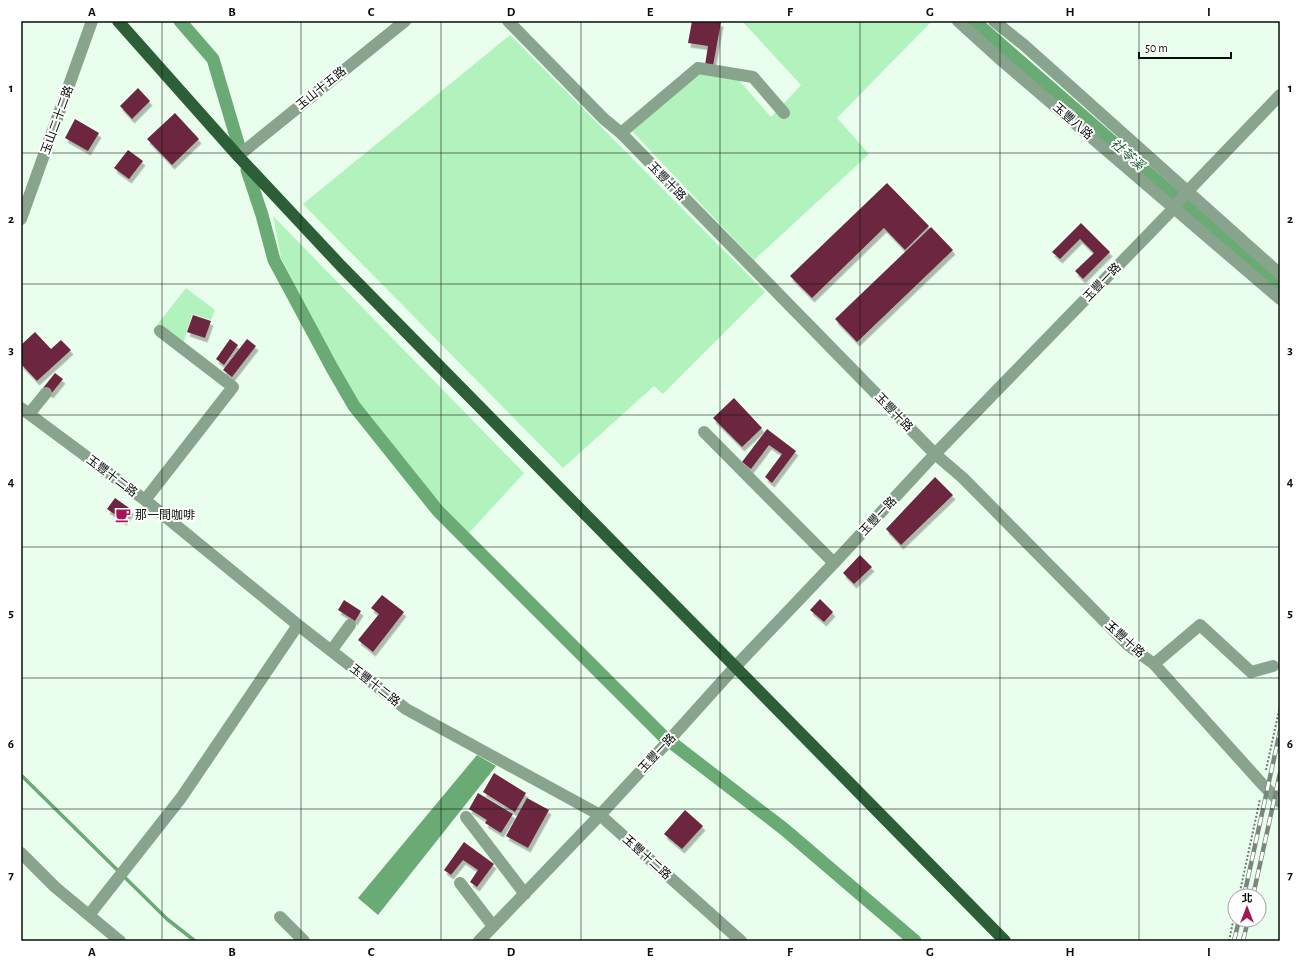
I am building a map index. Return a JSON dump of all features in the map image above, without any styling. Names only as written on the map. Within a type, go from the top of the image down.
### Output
[{"type":"main road","points":[[118,21],[238,156],[347,272],[1005,941]]},
{"type":"street","name":"玉山二十二路","points":[[21,220],[92,21]]},
{"type":"street","name":"玉山十五路","points":[[238,156],[405,21]]},
{"type":"street","name":"玉豐十路","points":[[508,21],[604,118],[621,133],[935,454],[963,478],[1128,646],[1154,664],[1280,802]]},
{"type":"street","name":"玉豐八路","points":[[958,21],[1013,70],[1181,199],[1280,299]]},
{"type":"street","points":[[994,21],[1024,45],[1181,199],[1280,274]]},
{"type":"street","points":[[621,133],[698,68],[753,77],[784,113]]},
{"type":"street","name":"玉豐一路","points":[[479,941],[600,815],[735,667],[935,454],[1280,95]]},
{"type":"street","points":[[145,500],[233,387],[160,331]]},
{"type":"street","points":[[25,411],[46,393]]},
{"type":"street","name":"玉豐十二路","points":[[25,411],[145,500],[298,625],[406,708],[600,815],[741,941]]},
{"type":"street","points":[[704,432],[834,563]]},
{"type":"street","points":[[89,915],[181,798],[298,625]]},
{"type":"street","points":[[332,651],[350,625]]},
{"type":"street","points":[[1154,664],[1200,625],[1251,672],[1273,666]]},
{"type":"street","points":[[466,817],[525,894]]},
{"type":"street","points":[[21,853],[54,887],[120,941]]},
{"type":"street","points":[[460,883],[494,926]]},
{"type":"street","points":[[280,917],[304,941]]},
{"type":"path","points":[[1241,888],[1280,706]]},
{"type":"path","points":[[1229,941],[1232,928]]},
{"type":"shaded area","points":[[742,21],[932,21],[837,118],[869,154],[754,260],[630,129],[687,70],[737,78],[771,117],[801,85]]},
{"type":"shaded area","points":[[510,35],[765,292],[663,394],[654,386],[563,468],[303,204]]},
{"type":"shaded area","points":[[273,216],[524,473],[467,535],[439,504],[351,395],[281,258]]},
{"type":"shaded area","points":[[186,288],[215,310],[211,320],[192,314],[181,351],[153,330]]},
{"type":"shaded area","points":[[477,755],[496,766],[378,915],[358,898]]},
{"type":"building","points":[[692,21],[721,22],[713,66],[705,65],[708,46],[688,43]]},
{"type":"building","points":[[138,88],[150,101],[132,119],[120,106]]},
{"type":"building","points":[[175,113],[199,139],[172,165],[147,139]]},
{"type":"building","points":[[75,119],[99,133],[88,151],[65,138]]},
{"type":"building","points":[[128,150],[143,161],[129,179],[114,168]]},
{"type":"building","points":[[887,183],[929,226],[905,250],[884,228],[812,298],[790,276]]},
{"type":"building","points":[[1081,223],[1110,252],[1083,279],[1075,271],[1094,253],[1080,239],[1060,259],[1052,252]]},
{"type":"building","points":[[931,227],[953,250],[857,342],[835,319]]},
{"type":"building","points":[[193,315],[211,321],[205,338],[187,332]]},
{"type":"building","points":[[35,332],[51,349],[61,340],[71,350],[37,381],[21,364],[21,345]]},
{"type":"building","points":[[230,339],[238,345],[224,365],[216,359]]},
{"type":"building","points":[[247,339],[256,346],[232,377],[223,370]]},
{"type":"building","points":[[55,373],[63,379],[51,394],[43,388]]},
{"type":"building","points":[[734,398],[762,428],[742,447],[713,418]]},
{"type":"building","points":[[767,429],[796,451],[772,483],[765,477],[782,454],[769,445],[751,469],[742,462]]},
{"type":"building","points":[[935,477],[953,495],[901,545],[886,529]]},
{"type":"building","points":[[115,498],[132,510],[124,521],[107,509]]},
{"type":"building","points":[[860,555],[872,567],[854,584],[843,573]]},
{"type":"building","points":[[382,595],[404,612],[373,652],[358,640],[379,614],[371,608]]},
{"type":"building","points":[[820,599],[833,612],[824,622],[810,610]]},
{"type":"building","points":[[344,600],[361,611],[355,621],[338,610]]},
{"type":"building","points":[[494,773],[526,793],[515,812],[483,792]]},
{"type":"building","points":[[478,793],[513,814],[501,833],[485,823],[487,820],[469,809]]},
{"type":"building","points":[[527,798],[549,810],[528,848],[506,836]]},
{"type":"building","points":[[685,810],[703,826],[682,849],[664,834]]},
{"type":"building","points":[[464,842],[494,864],[477,887],[470,882],[478,870],[463,860],[451,875],[444,870]]},
{"type":"waterway","points":[[180,21],[213,59],[240,150]]},
{"type":"waterway","name":"社苓溪","points":[[974,21],[1280,288]]},
{"type":"waterway","points":[[247,170],[262,215],[274,260],[332,368],[354,406],[438,511],[663,736],[784,829],[915,941]]},
{"type":"waterway","points":[[21,775],[167,919],[195,941]]},
{"type":"railway","points":[[1246,888],[1280,731]]},
{"type":"railway","points":[[1255,888],[1280,773]]},
{"type":"railway","points":[[1234,941],[1237,928]]},
{"type":"railway","points":[[1243,941],[1246,928]]},
{"type":"place","name":"那一間咖啡","points":[[123,515]]}]
